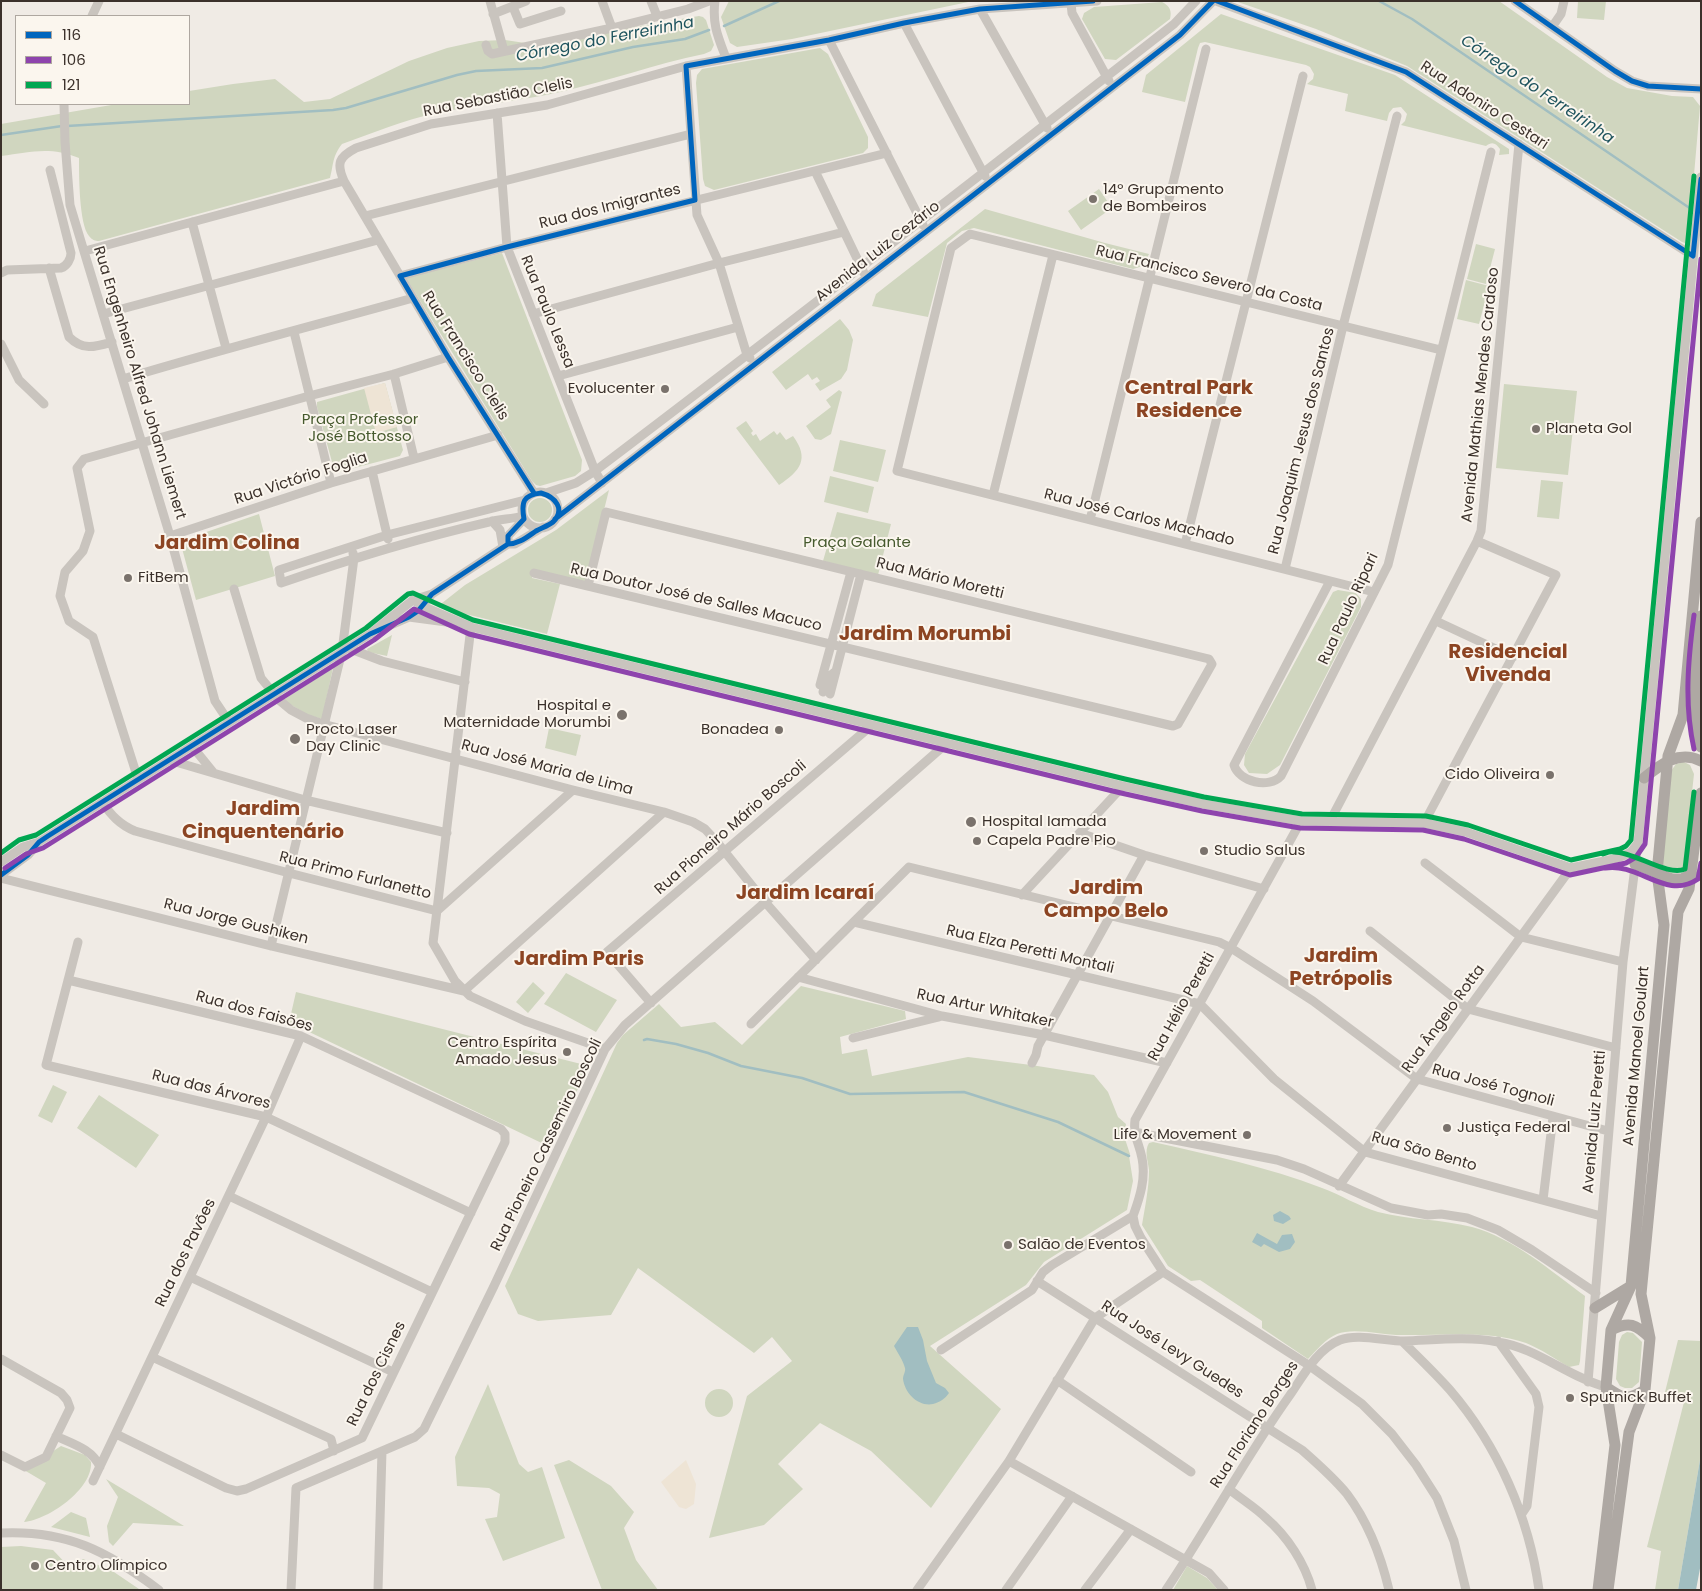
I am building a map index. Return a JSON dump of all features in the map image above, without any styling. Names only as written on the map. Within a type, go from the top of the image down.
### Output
[{"type":"main road","name":"Avenida Manoel Goulart","points":[[1598,1590],[1615,1444],[1606,1387],[1611,1330],[1631,1286],[1664,925],[1657,872],[1667,761],[1683,715],[1701,522]]},
{"type":"main road","points":[[1701,616],[1694,679],[1696,718],[1701,747]]},
{"type":"main road","points":[[1644,778],[1667,761],[1684,756],[1701,761]]},
{"type":"main road","name":"Avenida Manoel Goulart","points":[[1608,1590],[1629,1432],[1645,1390],[1650,1338],[1641,1294],[1678,912],[1690,889],[1698,841],[1701,793]]},
{"type":"main road","points":[[1635,864],[1672,879],[1682,879],[1692,874]]},
{"type":"main road","points":[[1595,1308],[1631,1286]]},
{"type":"main road","points":[[1611,1330],[1619,1326],[1633,1325],[1650,1338]]},
{"type":"main road","points":[[1606,1387],[1619,1397],[1631,1398],[1645,1390]]},
{"type":"street","points":[[92,15],[99,1]]},
{"type":"street","points":[[490,1],[504,51]]},
{"type":"street","points":[[493,14],[526,1]]},
{"type":"street","points":[[602,1],[612,28]]},
{"type":"street","points":[[651,1],[657,16]]},
{"type":"street","points":[[486,45],[488,51],[492,54],[612,28],[688,9],[709,1]]},
{"type":"street","points":[[715,1],[713,16],[715,27],[726,58]]},
{"type":"street","name":"Rua Sebastião Clelis","points":[[344,181],[339,170],[340,161],[346,153],[356,148],[431,124],[547,105],[686,66],[829,40],[904,23],[980,9],[1097,1]]},
{"type":"street","name":"Avenida Luiz Cezário","points":[[546,493],[576,483],[594,471],[861,268],[1107,77],[1174,24],[1196,1]]},
{"type":"street","name":"Avenida Luiz Cezário","points":[[555,519],[1180,35],[1215,1]]},
{"type":"street","name":"Rua Adoniro Cestari","points":[[1215,1],[1406,72],[1693,256]]},
{"type":"street","points":[[1515,1],[1632,81],[1648,86],[1701,89]]},
{"type":"street","points":[[1552,27],[1561,14],[1564,1]]},
{"type":"street","points":[[1071,3],[1072,13],[1112,88]]},
{"type":"street","points":[[513,6],[520,24],[561,11]]},
{"type":"street","points":[[980,9],[1051,135]]},
{"type":"street","points":[[904,23],[989,183]]},
{"type":"street","points":[[829,40],[926,231]]},
{"type":"street","points":[[1090,520],[1206,48]]},
{"type":"street","points":[[686,66],[697,215],[719,263],[747,355],[754,365]]},
{"type":"street","points":[[1185,544],[1303,76]]},
{"type":"street","name":"Rua Engenheiro Alfred Johann Liemert","points":[[64,105],[70,205],[170,536],[215,701],[229,722]]},
{"type":"street","name":"Rua Paulo Lessa","points":[[497,113],[507,247],[594,471],[602,483]]},
{"type":"street","name":"Rua Joaquim Jesus dos Santos","points":[[1285,569],[1397,116]]},
{"type":"street","points":[[365,216],[691,134]]},
{"type":"street","name":"Avenida Mathias Mendes Cardoso","points":[[1330,821],[1436,621],[1481,531],[1519,144]]},
{"type":"street","points":[[1012,150],[1019,160]]},
{"type":"street","name":"Rua Paulo Ripari","points":[[1330,581],[1234,765],[1244,778],[1265,784],[1276,781],[1285,769],[1388,565],[1491,152]]},
{"type":"street","name":"Rua dos Imigrantes","points":[[400,276],[507,247],[887,153]]},
{"type":"street","points":[[1,273],[7,270],[64,267],[71,257],[50,170]]},
{"type":"street","points":[[815,171],[861,268],[868,277]]},
{"type":"street","name":"Avenida Luiz Peretti","points":[[1588,1382],[1623,962],[1638,843],[1701,177]]},
{"type":"street","points":[[85,252],[344,181]]},
{"type":"street","name":"Rua Francisco Clelis","points":[[344,181],[448,357],[534,493]]},
{"type":"street","points":[[192,222],[226,348]]},
{"type":"street","points":[[533,314],[719,263],[844,232]]},
{"type":"street","name":"Rua Francisco Severo da Costa","points":[[897,471],[951,248],[970,234],[1441,350]]},
{"type":"street","points":[[103,314],[378,240]]},
{"type":"street","points":[[993,495],[1053,255]]},
{"type":"street","points":[[49,268],[69,337],[75,343],[88,348],[112,342]]},
{"type":"street","points":[[122,379],[226,348],[294,332],[413,298]]},
{"type":"street","points":[[558,376],[738,327]]},
{"type":"street","points":[[294,332],[331,482]]},
{"type":"street","points":[[1,344],[19,380],[44,404]]},
{"type":"street","points":[[138,779],[93,637],[69,621],[60,596],[65,572],[83,552],[90,530],[77,468],[84,459],[394,374],[448,357]]},
{"type":"street","points":[[394,374],[414,458]]},
{"type":"street","name":"Rua Victório Foglia","points":[[170,536],[331,482],[498,435]]},
{"type":"street","points":[[372,471],[390,547]]},
{"type":"street","name":"Rua José Carlos Machado","points":[[897,471],[1374,592]]},
{"type":"street","points":[[1,862],[23,848],[39,842],[345,650],[370,634],[413,600],[432,594],[506,545],[515,544],[550,524],[557,514],[556,503],[546,493],[534,493],[525,500],[351,545],[279,570],[281,584],[390,547],[492,521],[524,518]]},
{"type":"street","points":[[525,500],[523,505],[524,518],[530,525],[537,528],[543,527]]},
{"type":"street","name":"Rua Mário Moretti","points":[[588,586],[606,512],[1209,659],[1212,664],[1178,724],[1173,726]]},
{"type":"street","points":[[506,545],[508,536],[524,518]]},
{"type":"street","points":[[492,521],[500,530],[506,545]]},
{"type":"street","points":[[1424,823],[1556,575],[1477,541]]},
{"type":"street","points":[[271,946],[324,724],[345,650],[354,558],[351,545]]},
{"type":"street","points":[[851,572],[831,644],[824,692],[827,678],[836,671],[862,574]]},
{"type":"street","name":"Rua Doutor José de Salles Macuco","points":[[534,573],[1173,726]]},
{"type":"street","name":"Rua José Maria de Lima","points":[[234,589],[261,678],[291,710],[306,718],[324,724],[573,790],[664,812],[693,822],[705,829],[725,851],[765,902],[816,960]]},
{"type":"street","points":[[370,634],[410,617],[423,606],[432,594]]},
{"type":"street","points":[[413,600],[467,626]]},
{"type":"street","points":[[843,600],[854,604]]},
{"type":"street","points":[[405,606],[406,612],[410,617],[467,626],[1203,804],[1301,821],[1424,823],[1466,832],[1571,868],[1614,859],[1631,852],[1638,843]]},
{"type":"street","points":[[1436,621],[1513,657]]},
{"type":"street","points":[[467,626],[465,682],[433,943],[454,981],[464,991],[479,1001],[525,1022],[605,1049]]},
{"type":"street","points":[[345,650],[465,682]]},
{"type":"street","name":"Rua Pioneiro Mário Boscoli","points":[[650,1002],[607,952],[872,725]]},
{"type":"street","name":"Rua Pioneiro Cassemiro Boscoli","points":[[291,1590],[296,1488],[415,1436],[424,1429],[494,1286],[605,1049],[626,1024],[650,1002],[946,743]]},
{"type":"street","points":[[192,746],[215,774]]},
{"type":"street","points":[[169,760],[306,800],[447,833]]},
{"type":"street","points":[[1022,895],[1123,786]]},
{"type":"street","points":[[437,911],[573,790]]},
{"type":"street","name":"Rua Primo Furlanetto","points":[[102,802],[116,820],[135,830],[288,873],[437,911]]},
{"type":"street","points":[[464,991],[664,812]]},
{"type":"street","name":"Rua Hélio Peretti","points":[[1134,1132],[1135,1120],[1301,821]]},
{"type":"street","points":[[1080,833],[1144,855],[1264,889]]},
{"type":"street","points":[[1,877],[28,855],[39,842]]},
{"type":"street","points":[[1032,1063],[1036,1055],[1036,1049],[1144,855]]},
{"type":"street","points":[[1614,859],[1635,864]]},
{"type":"street","points":[[1425,863],[1520,937],[1623,962]]},
{"type":"street","name":"Rua José Tognoli","points":[[854,922],[909,868],[1218,942],[1231,948],[1313,1001],[1417,1079],[1608,1131]]},
{"type":"street","name":"Rua Ângelo Rotta","points":[[1339,1186],[1571,868]]},
{"type":"street","name":"Rua Jorge Gushiken","points":[[1,877],[271,946],[464,991]]},
{"type":"street","points":[[751,1024],[854,922]]},
{"type":"street","name":"Rua Elza Peretti Montali","points":[[854,922],[1200,1004]]},
{"type":"street","points":[[1370,931],[1468,1010],[1616,1048]]},
{"type":"street","points":[[68,980],[78,942]]},
{"type":"street","name":"Rua Artur Whitaker","points":[[798,977],[942,1016],[1044,1035],[1167,1063]]},
{"type":"street","name":"Rua dos Faisões","points":[[68,980],[301,1036],[501,1129],[505,1134]]},
{"type":"street","name":"Rua das Árvores","points":[[68,980],[46,1066],[266,1116],[471,1213]]},
{"type":"street","name":"Rua São Bento","points":[[1200,1004],[1274,1079],[1365,1152],[1601,1216]]},
{"type":"street","points":[[853,1038],[942,1016]]},
{"type":"street","name":"Rua dos Pavões","points":[[93,1481],[229,1196],[301,1036]]},
{"type":"street","points":[[1543,1200],[1553,1116]]},
{"type":"street","points":[[1466,1590],[1454,1540],[1437,1498],[1416,1465],[1392,1434],[1362,1404],[1310,1366],[1163,1272],[1135,1226],[1133,1216],[1141,1194],[1144,1173],[1142,1157],[1134,1132],[1277,1160],[1304,1169],[1391,1208],[1428,1215],[1441,1214],[1467,1218],[1498,1230],[1532,1250],[1596,1293]]},
{"type":"street","name":"Rua dos Cisnes","points":[[116,1434],[226,1488],[237,1491],[246,1489],[362,1438],[506,1142],[505,1134]]},
{"type":"street","points":[[229,1196],[432,1292]]},
{"type":"street","points":[[941,1350],[1032,1290],[1043,1272],[1052,1265],[1133,1216]]},
{"type":"street","points":[[917,1590],[1009,1460],[1095,1318],[1163,1272]]},
{"type":"street","points":[[190,1277],[393,1372]]},
{"type":"street","name":"Rua José Levy Guedes","points":[[1038,1281],[1302,1450],[1347,1494],[1369,1530],[1383,1565],[1389,1590]]},
{"type":"street","name":"Rua Floriano Borges","points":[[1166,1590],[1267,1427],[1310,1366],[1328,1346],[1341,1339],[1498,1341],[1523,1349],[1588,1382],[1606,1387]]},
{"type":"street","points":[[1402,1341],[1450,1391],[1475,1422],[1495,1455],[1515,1496],[1530,1541],[1539,1590]]},
{"type":"street","points":[[1498,1341],[1536,1394],[1538,1407],[1527,1506],[1521,1515]]},
{"type":"street","points":[[152,1357],[331,1439],[334,1451]]},
{"type":"street","points":[[1,1360],[61,1393],[67,1400],[70,1408],[46,1457],[25,1467],[1,1455]]},
{"type":"street","points":[[1057,1380],[1191,1472]]},
{"type":"street","points":[[56,1436],[89,1452],[96,1458],[100,1467]]},
{"type":"street","points":[[378,1590],[382,1451]]},
{"type":"street","points":[[1009,1460],[1209,1573],[1224,1590]]},
{"type":"street","points":[[1229,1489],[1267,1518],[1288,1542],[1309,1576],[1312,1590]]},
{"type":"street","points":[[1006,1590],[1072,1496]]},
{"type":"street","points":[[1085,1590],[1131,1529]]},
{"type":"street","points":[[1,1532],[36,1532],[80,1543],[117,1560],[159,1590]]},
{"type":"green space","points":[[729,1],[973,1],[792,39],[737,47],[730,43],[721,17]]},
{"type":"green space","points":[[1235,1],[1499,1],[1607,77],[1627,88],[1672,96],[1693,97],[1700,106],[1688,244],[1682,242],[1407,66],[1316,29]]},
{"type":"green space","points":[[1578,1],[1606,1],[1604,20],[1577,18]]},
{"type":"green space","points":[[1162,2],[1170,9],[1170,19],[1116,60],[1105,59],[1082,19],[1084,13],[1094,7]]},
{"type":"green space","points":[[1221,14],[1395,75],[1509,149],[1509,154],[1499,155],[1500,149],[1494,143],[1486,146],[1401,125],[1405,121],[1407,114],[1401,107],[1393,108],[1389,113],[1387,121],[1345,111],[1348,94],[1307,84],[1313,79],[1314,74],[1310,67],[1306,65],[1205,42],[1200,43],[1198,48],[1185,102],[1142,92],[1146,75]]},
{"type":"green space","points":[[699,16],[706,20],[714,45],[711,51],[704,54],[560,92],[436,113],[412,119],[342,144],[335,157],[330,178],[99,241],[89,236],[83,221],[80,199],[79,158],[69,154],[49,151],[1,156],[1,124],[111,105],[190,105],[190,91],[275,79],[304,102],[330,99],[409,61],[447,48],[479,41],[505,40],[532,44]]},
{"type":"green space","points":[[820,48],[828,54],[868,137],[868,148],[863,153],[714,190],[705,186],[696,83],[697,75],[702,69]]},
{"type":"green space","points":[[1099,189],[1112,208],[1081,230],[1068,211]]},
{"type":"green space","points":[[985,209],[1149,254],[1143,266],[1133,269],[974,228],[962,231],[947,243],[928,317],[872,306],[876,294]]},
{"type":"green space","points":[[1476,244],[1495,249],[1486,284],[1467,279]]},
{"type":"green space","points":[[502,253],[582,460],[581,471],[575,476],[540,486],[532,481],[406,278]]},
{"type":"green space","points":[[1466,280],[1489,286],[1479,324],[1457,319]]},
{"type":"green space","points":[[840,319],[849,330],[853,340],[847,370],[841,379],[820,391],[815,384],[820,381],[817,377],[812,380],[808,374],[786,390],[772,372]]},
{"type":"green space","name":"Praça Professor José Bottosso","points":[[385,383],[403,450],[400,456],[335,473],[317,402]]},
{"type":"green space","name":"Planeta Gol","points":[[1504,384],[1577,391],[1568,475],[1496,468]]},
{"type":"green space","points":[[839,390],[842,392],[831,434],[821,440],[815,439],[806,426],[831,407],[826,400]]},
{"type":"green space","points":[[746,421],[753,431],[751,433],[753,436],[756,434],[760,441],[774,431],[777,435],[780,432],[786,440],[793,436],[798,444],[802,458],[800,464],[792,475],[779,485],[736,428]]},
{"type":"green space","points":[[840,440],[886,450],[878,482],[833,471]]},
{"type":"green space","points":[[830,476],[874,487],[868,513],[824,502]]},
{"type":"green space","points":[[1541,480],[1563,482],[1559,519],[1537,517]]},
{"type":"green space","points":[[609,490],[586,582],[533,570],[532,578],[560,584],[547,634],[437,607],[465,585],[556,530]]},
{"type":"green space","points":[[540,498],[548,502],[552,510],[548,518],[540,522],[532,518],[528,510],[532,502]]},
{"type":"green space","name":"Praça Galante","points":[[837,512],[891,524],[878,575],[823,561]]},
{"type":"green space","points":[[259,514],[275,576],[196,600],[180,541]]},
{"type":"green space","points":[[1338,590],[1356,593],[1361,599],[1361,607],[1280,765],[1267,774],[1249,773],[1244,765],[1245,754],[1333,592]]},
{"type":"green space","points":[[392,635],[387,656],[368,652],[367,649]]},
{"type":"green space","points":[[333,668],[322,719],[308,715],[283,700]]},
{"type":"green space","points":[[549,728],[581,735],[576,756],[545,748]]},
{"type":"green space","points":[[1684,762],[1690,765],[1694,774],[1684,866],[1679,872],[1671,874],[1662,866],[1671,771],[1676,764]]},
{"type":"green space","points":[[566,973],[617,1000],[596,1032],[544,1004]]},
{"type":"green space","points":[[533,982],[545,993],[528,1013],[516,1002]]},
{"type":"green space","points":[[801,986],[905,1011],[906,1019],[840,1037],[842,1054],[867,1049],[872,1076],[968,1057],[1094,1075],[1108,1092],[1118,1117],[1126,1124],[1124,1136],[1130,1154],[1133,1181],[1127,1210],[1044,1262],[1026,1285],[930,1346],[1001,1409],[931,1508],[871,1451],[820,1423],[778,1464],[803,1489],[764,1525],[709,1538],[747,1396],[792,1361],[772,1337],[754,1353],[638,1268],[611,1315],[538,1321],[518,1314],[505,1286],[617,1043],[623,1035],[659,1004],[681,1027],[715,1022],[742,1045]]},
{"type":"green space","points":[[296,992],[589,1066],[550,1147],[303,1029],[288,1027]]},
{"type":"green space","points":[[53,1085],[67,1092],[52,1123],[38,1116]]},
{"type":"green space","points":[[99,1095],[159,1135],[136,1168],[77,1128]]},
{"type":"green space","points":[[1153,1142],[1281,1174],[1322,1188],[1378,1212],[1401,1217],[1460,1224],[1487,1232],[1502,1239],[1531,1256],[1585,1296],[1579,1365],[1569,1367],[1526,1343],[1497,1336],[1465,1334],[1401,1335],[1360,1331],[1344,1332],[1333,1336],[1321,1345],[1308,1359],[1262,1328],[1262,1321],[1200,1280],[1191,1281],[1168,1266],[1142,1225],[1149,1177],[1147,1149],[1149,1143]]},
{"type":"green space","points":[[1627,1332],[1633,1333],[1642,1342],[1639,1382],[1632,1388],[1620,1386],[1616,1379],[1619,1342],[1622,1335]]},
{"type":"green space","points":[[1678,1340],[1701,1341],[1701,1454],[1678,1590],[1655,1590],[1661,1551],[1647,1547],[1684,1402],[1663,1400]]},
{"type":"green space","points":[[488,1384],[519,1464],[528,1472],[542,1467],[565,1538],[503,1561],[485,1519],[497,1517],[500,1494],[489,1488],[457,1486],[455,1457]]},
{"type":"green space","points":[[719,1389],[729,1393],[733,1403],[729,1413],[719,1417],[709,1413],[705,1403],[709,1393]]},
{"type":"green space","points":[[61,1446],[85,1455],[91,1462],[90,1472],[85,1482],[67,1501],[45,1516],[24,1522],[46,1483],[24,1470]]},
{"type":"green space","points":[[569,1460],[611,1486],[634,1512],[624,1528],[636,1560],[658,1590],[602,1590],[554,1465]]},
{"type":"green space","points":[[106,1479],[184,1526],[133,1523],[113,1546],[109,1542],[107,1526],[118,1497]]},
{"type":"green space","points":[[71,1512],[86,1518],[90,1537],[51,1527]]},
{"type":"green space","name":"Centro Olímpico","points":[[21,1546],[53,1550],[71,1569],[83,1559],[111,1570],[139,1589],[148,1590],[1,1590],[1,1547]]},
{"type":"green space","points":[[1187,1566],[1207,1578],[1218,1590],[1173,1590]]},
{"type":"shaded area","points":[[385,383],[397,427],[376,433],[364,388]]},
{"type":"shaded area","points":[[686,1460],[696,1484],[694,1504],[686,1509],[679,1507],[661,1482]]},
{"type":"water","points":[[1280,1211],[1291,1219],[1283,1224],[1274,1221],[1273,1215]]},
{"type":"water","points":[[1257,1233],[1277,1244],[1282,1235],[1292,1234],[1295,1242],[1290,1249],[1279,1252],[1264,1244],[1261,1247],[1252,1242]]},
{"type":"water","points":[[907,1327],[918,1327],[923,1340],[927,1361],[936,1383],[945,1388],[949,1393],[944,1399],[933,1404],[918,1401],[904,1385],[905,1368],[894,1346]]},
{"type":"water","points":[[1701,1454],[1701,1563],[1696,1590],[1678,1590]]},
{"type":"waterway","name":"Córrego do Ferreirinha","points":[[724,26],[779,1]]},
{"type":"waterway","name":"Córrego do Ferreirinha","points":[[1379,1],[1412,19],[1691,209]]},
{"type":"waterway","name":"Córrego do Ferreirinha","points":[[67,126],[333,110],[346,108],[457,75],[476,71],[542,68],[633,47],[685,39],[709,30]]},
{"type":"waterway","name":"Córrego do Ferreirinha","points":[[1,135],[62,126]]},
{"type":"waterway","points":[[644,1040],[676,1044],[708,1053],[741,1066],[802,1078],[850,1094],[964,1092],[1058,1122],[1129,1156]]},
{"type":"transit line","name":"116","points":[[686,66],[829,40],[904,23],[980,9],[1093,1]]},
{"type":"transit line","name":"116","points":[[555,519],[1180,35],[1213,1]]},
{"type":"transit line","name":"116","points":[[1217,1],[1406,72],[1693,256],[1701,179]]},
{"type":"transit line","name":"116","points":[[1515,1],[1632,81],[1648,86],[1701,89]]},
{"type":"transit line","name":"116","points":[[686,66],[695,200]]},
{"type":"transit line","name":"121","points":[[1,853],[19,840],[36,835],[366,628],[408,594],[413,593],[473,620],[1204,797],[1302,814],[1426,816],[1468,825],[1571,860],[1620,849],[1631,840],[1694,176]]},
{"type":"transit line","name":"116","points":[[400,276],[695,200]]},
{"type":"transit line","name":"106","points":[[5,868],[26,854],[43,848],[374,640],[414,609],[469,634],[1121,793],[1202,811],[1300,828],[1423,830],[1464,839],[1570,875],[1626,863],[1636,857],[1645,844],[1701,259]]},
{"type":"transit line","name":"116","points":[[400,276],[448,357],[534,493]]},
{"type":"transit line","name":"116","points":[[541,493],[551,497],[557,504],[559,508],[557,517],[553,522],[523,540],[508,544],[508,536],[524,519],[523,504],[525,500],[530,496],[541,493]]},
{"type":"transit line","name":"116","points":[[1,875],[28,855],[39,842],[48,836],[370,634],[409,617],[418,611],[432,594],[508,544]]},
{"type":"transit line","name":"106","points":[[1694,615],[1688,682],[1689,715],[1694,749]]},
{"type":"transit line","name":"121","points":[[1603,854],[1611,852],[1622,853],[1670,870],[1678,871],[1685,869],[1694,792]]},
{"type":"transit line","name":"106","points":[[1605,868],[1629,870],[1663,884],[1675,886],[1686,885],[1698,879],[1701,863]]},
{"type":"place","name":"14° Grupamento de Bombeiros","points":[[1093,199]]},
{"type":"place","name":"Evolucenter","points":[[665,389]]},
{"type":"place","name":"Planeta Gol","points":[[1536,429]]},
{"type":"place","name":"FitBem","points":[[128,578]]},
{"type":"place","name":"Hospital e Maternidade Morumbi","points":[[622,715]]},
{"type":"place","name":"Bonadea","points":[[779,730]]},
{"type":"place","name":"Procto Laser Day Clinic","points":[[295,739]]},
{"type":"place","name":"Cido Oliveira","points":[[1550,775]]},
{"type":"place","name":"Hospital Iamada","points":[[971,822]]},
{"type":"place","name":"Capela Padre Pio","points":[[977,841]]},
{"type":"place","name":"Studio Salus","points":[[1204,851]]},
{"type":"place","name":"Centro Espírita Amado Jesus","points":[[567,1052]]},
{"type":"place","name":"Justiça Federal","points":[[1447,1128]]},
{"type":"place","name":"Life & Movement","points":[[1247,1135]]},
{"type":"place","name":"Salão de Eventos","points":[[1008,1245]]},
{"type":"place","name":"Sputnick Buffet","points":[[1570,1398]]},
{"type":"place","name":"Centro Olímpico","points":[[35,1566]]},
{"type":"district","name":"Central Park Residence","points":[[1189,400]]},
{"type":"district","name":"Jardim Colina","points":[[227,544]]},
{"type":"district","name":"Jardim Morumbi","points":[[925,635]]},
{"type":"district","name":"Residencial Vivenda","points":[[1508,664]]},
{"type":"district","name":"Jardim Cinquentenário","points":[[263,822]]},
{"type":"district","name":"Jardim Icaraí","points":[[805,894]]},
{"type":"district","name":"Jardim Campo Belo","points":[[1106,900]]},
{"type":"district","name":"Jardim Paris","points":[[579,960]]},
{"type":"district","name":"Jardim Petrópolis","points":[[1341,968]]}]
